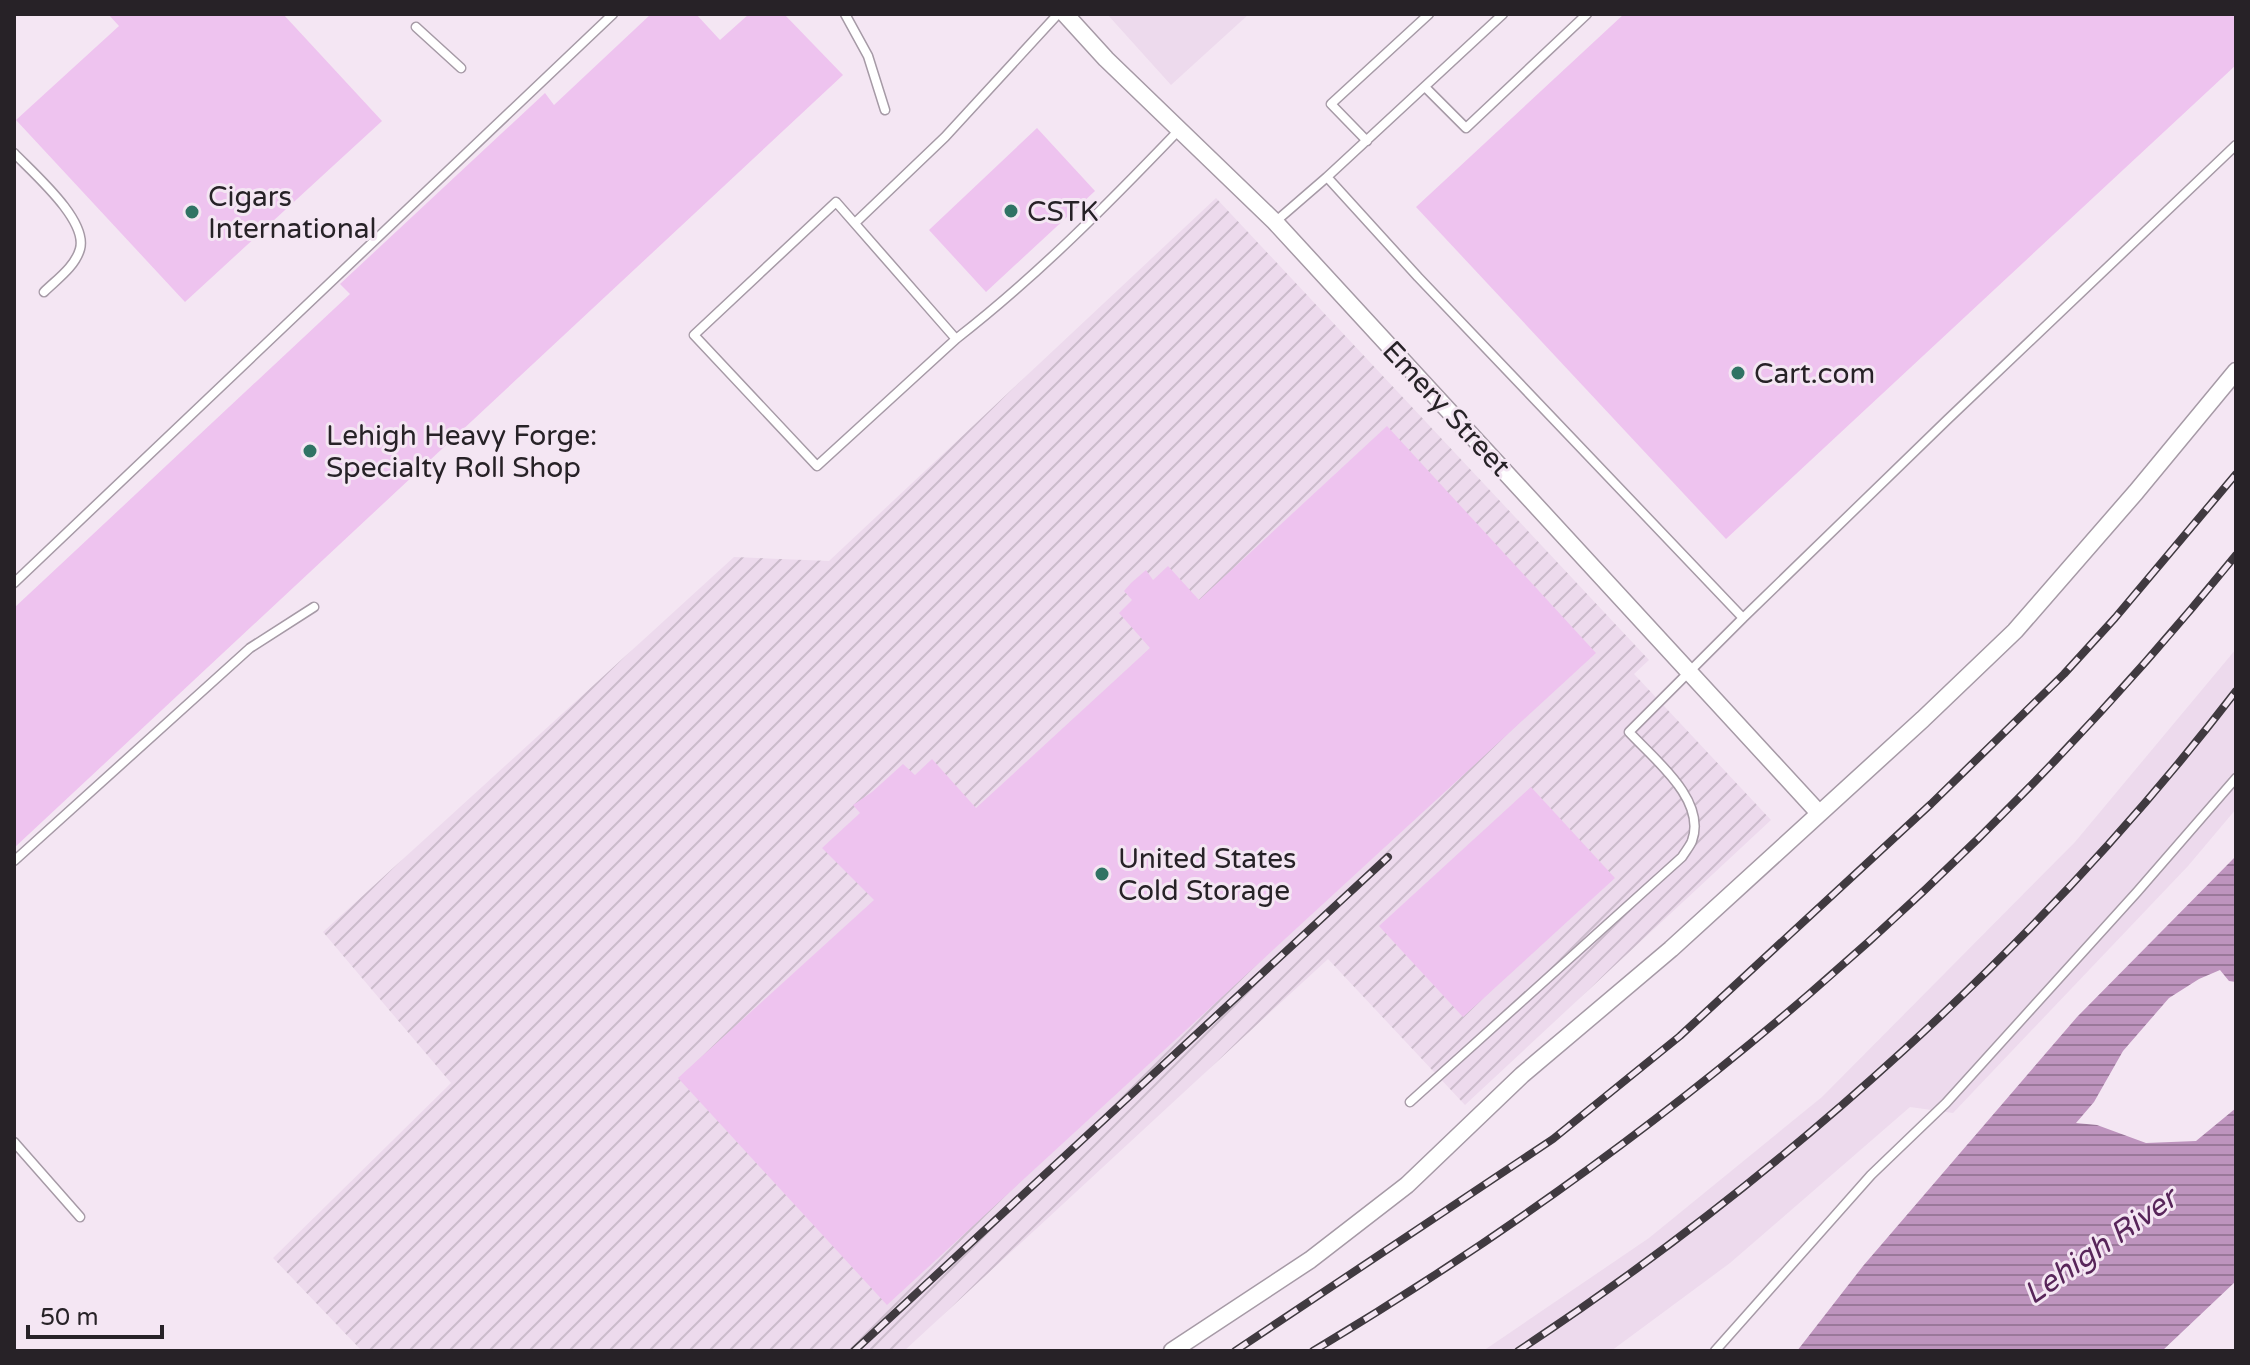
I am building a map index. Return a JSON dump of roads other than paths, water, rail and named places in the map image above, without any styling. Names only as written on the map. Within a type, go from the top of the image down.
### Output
[{"type":"street","name":"Emery Street","points":[[1065,14],[1106,59],[1275,222],[1818,812]]},
{"type":"street","points":[[1172,1351],[1310,1260],[1407,1185],[1522,1075],[1671,949],[2015,631],[2236,371]]},
{"type":"lane","points":[[14,583],[613,14]]},
{"type":"lane","points":[[845,14],[868,56],[885,110]]},
{"type":"lane","points":[[855,223],[945,137],[1058,14]]},
{"type":"lane","points":[[1367,141],[1331,104],[1429,14]]},
{"type":"lane","points":[[1275,222],[1503,14]]},
{"type":"lane","points":[[1425,87],[1466,128],[1587,14]]},
{"type":"lane","points":[[416,27],[461,68]]},
{"type":"lane","points":[[956,339],[836,202],[694,335],[817,466],[956,339],[1009,298],[1072,240],[1180,130]]},
{"type":"lane","points":[[1410,1102],[1682,857],[1692,840],[1695,822],[1692,804],[1684,791],[1629,732],[1947,420],[2236,145]]},
{"type":"lane","points":[[14,153],[67,211],[82,237],[80,251],[70,266],[44,292]]},
{"type":"lane","points":[[1327,177],[1418,277],[1743,618]]},
{"type":"lane","points":[[14,861],[250,648],[314,607]]},
{"type":"lane","points":[[1715,1351],[1871,1175],[1946,1103],[2236,778]]},
{"type":"lane","points":[[14,1142],[80,1217]]},
{"type":"water","name":"Lehigh River","points":[[2236,856],[2236,982],[2229,981],[2220,970],[2169,998],[2123,1051],[2094,1102],[2076,1123],[2097,1125],[2146,1143],[2196,1141],[2236,1108],[2236,1281],[2162,1351],[1797,1351],[1863,1266],[2077,1017]]},
{"type":"railway","points":[[1235,1351],[1553,1139],[1680,1036],[1931,804],[2064,674],[2236,474]]},
{"type":"railway","points":[[1313,1351],[1443,1270],[1569,1183],[1692,1091],[1810,994],[1923,891],[2032,784],[2137,672],[2236,555]]},
{"type":"railway","points":[[1518,1351],[1617,1283],[1714,1210],[1904,1050],[1994,965],[2080,876],[2161,785],[2236,691]]},
{"type":"railway","points":[[854,1351],[1388,857]]},
{"type":"place","name":"CSTK","points":[[1011,211]]},
{"type":"place","name":"Cigars International","points":[[192,212]]},
{"type":"place","name":"Cart.com","points":[[1738,373]]},
{"type":"place","name":"Lehigh Heavy Forge: Specialty Roll Shop","points":[[310,451]]},
{"type":"place","name":"United States Cold Storage","points":[[1102,874]]}]
